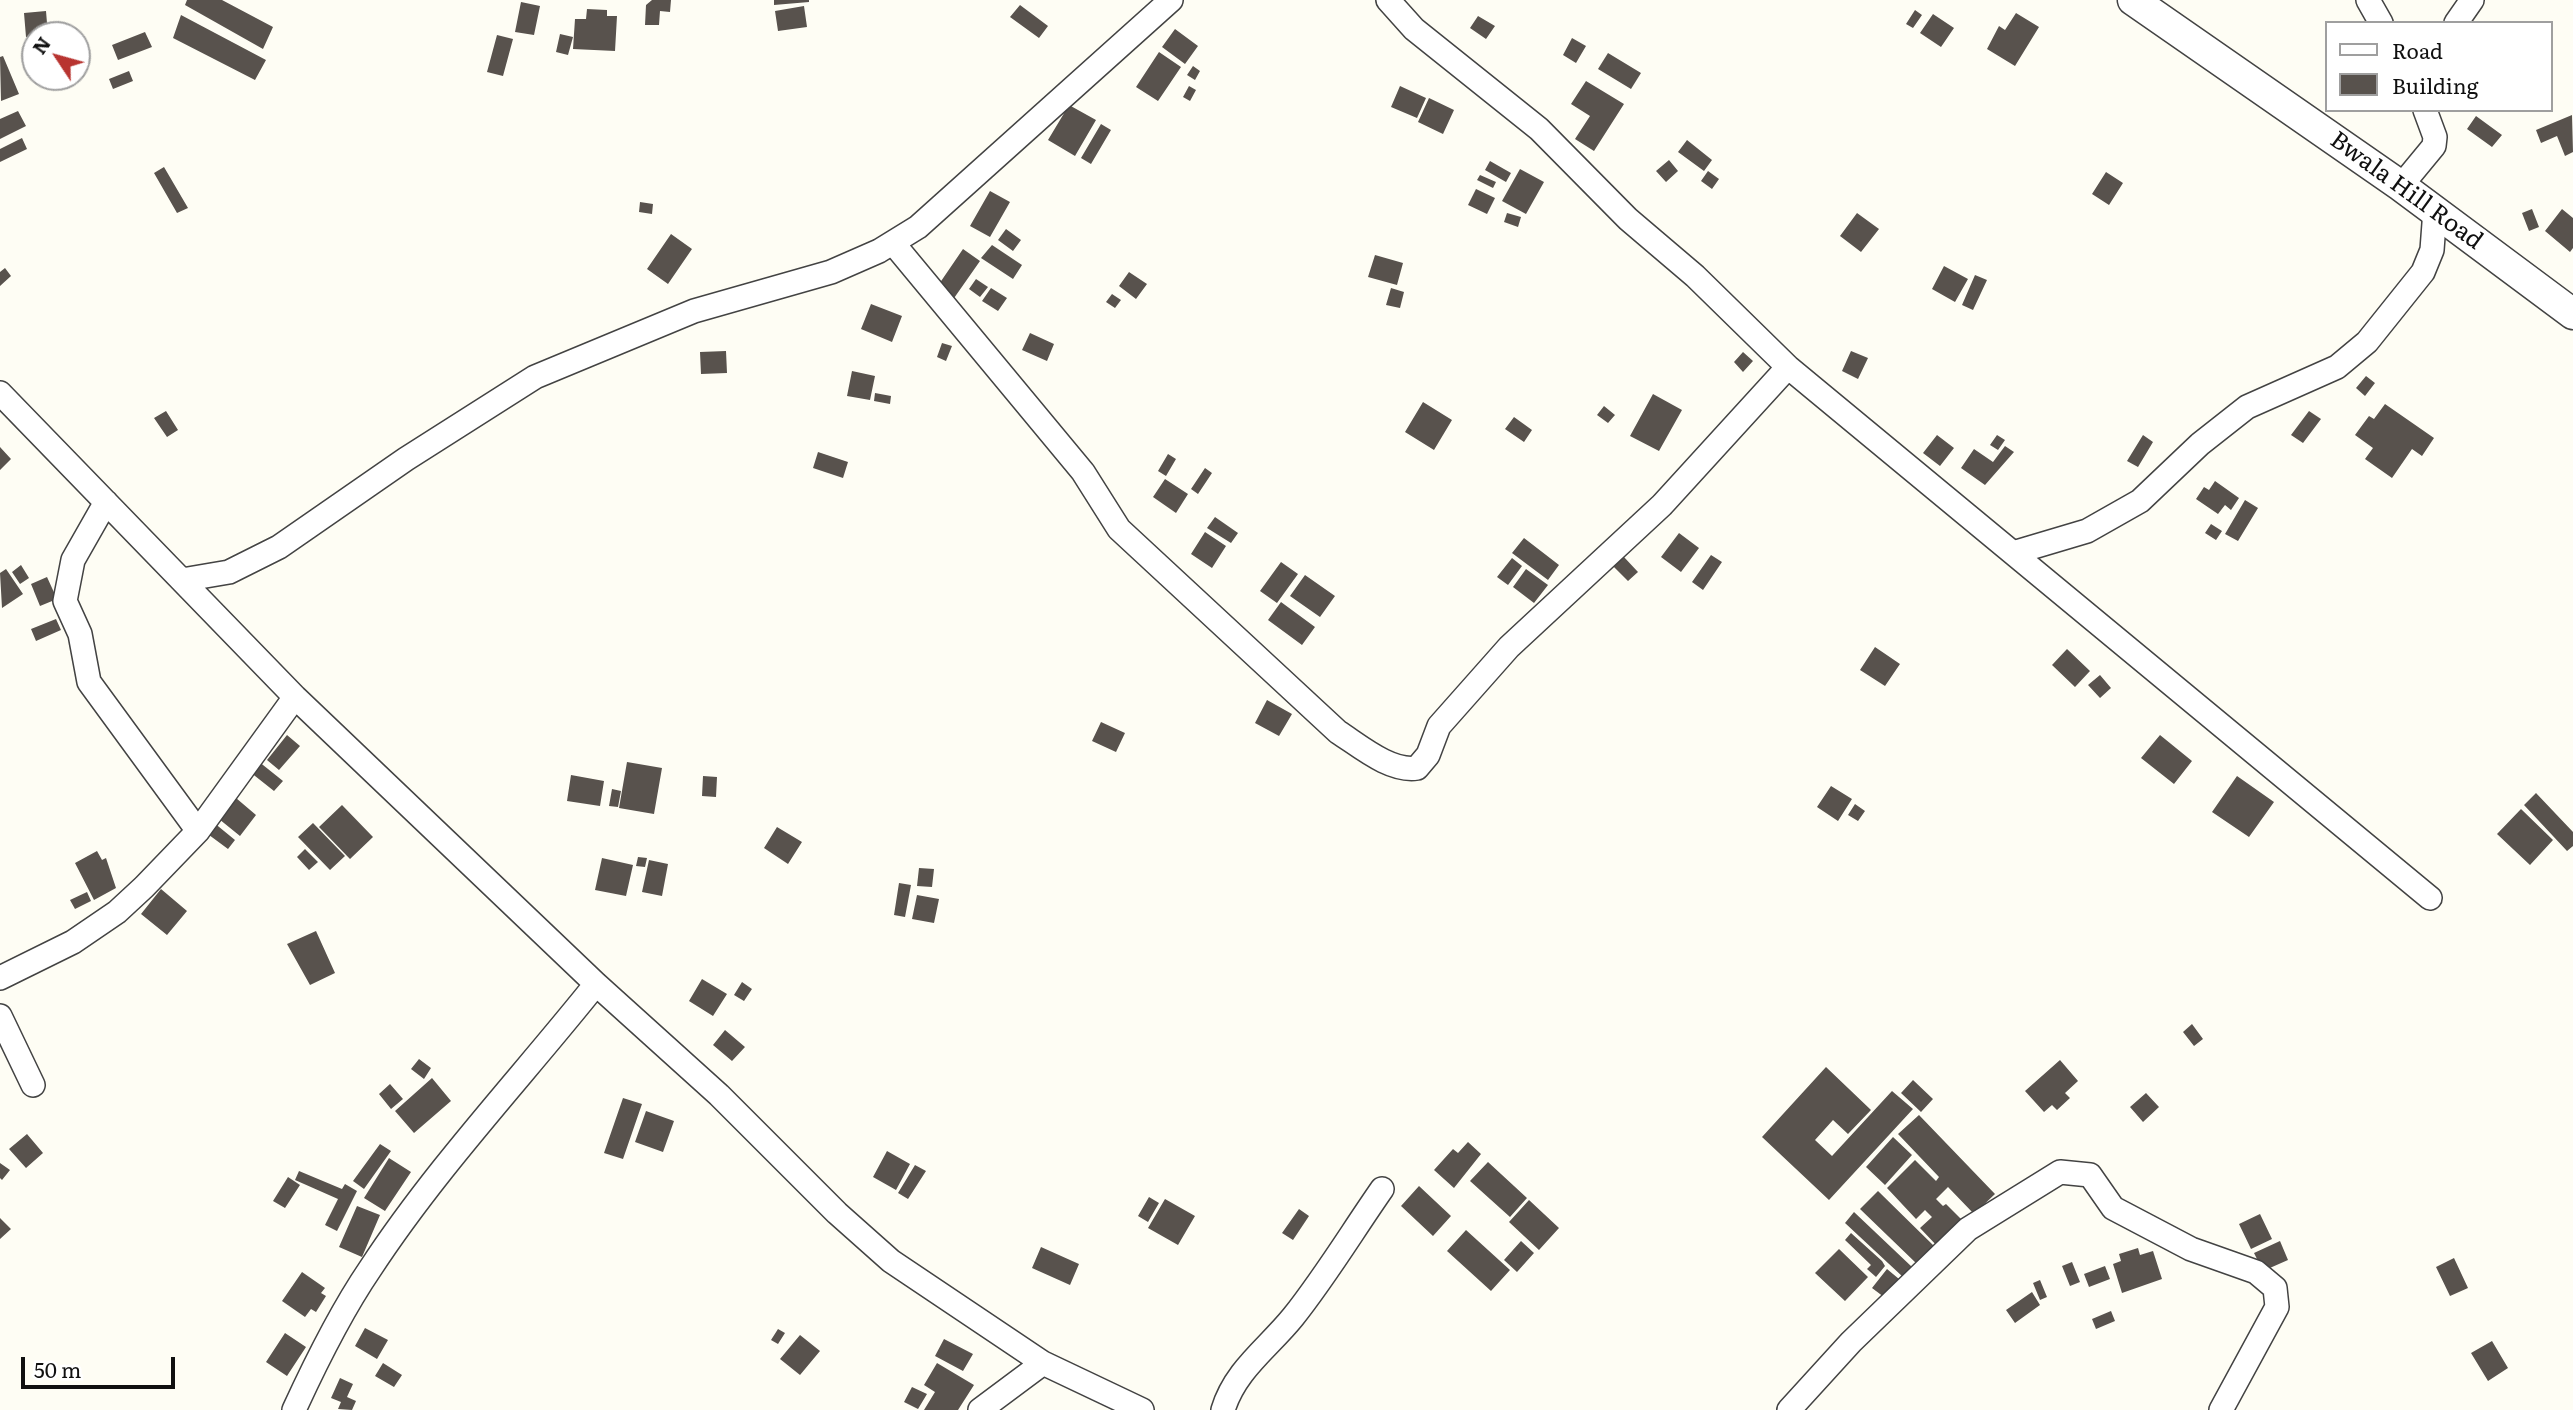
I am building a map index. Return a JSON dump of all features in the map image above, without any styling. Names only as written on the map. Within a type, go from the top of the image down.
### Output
[{"type":"street","points":[[182,580],[229,572],[279,547],[406,460],[535,377],[694,311],[831,272],[893,243],[918,227],[1171,0]]},
{"type":"street","points":[[1388,0],[1414,29],[1539,129],[1628,219],[1695,276],[1788,367],[2430,898]]},
{"type":"street","name":"Bwala Hill Road","points":[[2133,0],[2435,210],[2573,314]]},
{"type":"street","points":[[2368,0],[2380,21]]},
{"type":"street","points":[[2457,21],[2472,0]]},
{"type":"street","points":[[2401,186],[2434,146],[2435,136],[2426,112]]},
{"type":"street","points":[[2012,554],[2087,531],[2140,501],[2200,444],[2247,407],[2337,367],[2347,359],[2367,342],[2423,272],[2432,250],[2435,210]]},
{"type":"street","points":[[893,243],[1083,472],[1119,529],[1338,732],[1372,754],[1406,770],[1417,768],[1428,755],[1439,726],[1509,647],[1662,505],[1788,367]]},
{"type":"street","points":[[0,393],[295,697],[596,984],[719,1096],[837,1213],[891,1261],[1043,1363],[1142,1410]]},
{"type":"street","points":[[106,502],[73,559],[65,601],[80,634],[89,682],[198,831]]},
{"type":"street","points":[[0,978],[73,942],[117,912],[198,831],[295,697]]},
{"type":"street","points":[[294,1410],[314,1366],[370,1269],[460,1150],[596,984]]},
{"type":"street","points":[[0,1016],[33,1085]]},
{"type":"street","points":[[1789,1410],[1851,1342],[1968,1228],[2060,1171],[2076,1171],[2090,1175],[2113,1208],[2149,1230],[2222,1262],[2256,1272],[2276,1288],[2277,1307],[2221,1410]]},
{"type":"street","points":[[1223,1410],[1228,1393],[1242,1372],[1292,1317],[1382,1189]]},
{"type":"street","points":[[980,1410],[1043,1363]]},
{"type":"building","points":[[187,0],[222,0],[273,27],[263,49],[185,5]]},
{"type":"building","points":[[652,0],[671,0],[670,12],[660,11],[659,25],[645,25],[646,5]]},
{"type":"building","points":[[774,0],[809,0],[809,2],[774,5]]},
{"type":"building","points":[[521,2],[540,6],[534,35],[515,32]]},
{"type":"building","points":[[1020,5],[1048,26],[1039,38],[1010,17]]},
{"type":"building","points":[[804,6],[807,27],[778,31],[775,11]]},
{"type":"building","points":[[587,9],[607,10],[607,16],[617,16],[615,51],[573,49],[575,19],[586,19]]},
{"type":"building","points":[[1915,10],[1922,15],[1913,28],[1906,24]]},
{"type":"building","points":[[46,11],[47,21],[25,21],[24,13]]},
{"type":"building","points":[[2016,13],[2039,27],[2015,66],[1987,49],[1999,26],[2005,30]]},
{"type":"building","points":[[1933,14],[1954,28],[1941,47],[1920,33]]},
{"type":"building","points":[[181,15],[266,60],[255,80],[173,38]]},
{"type":"building","points":[[1478,16],[1495,26],[1486,39],[1470,28]]},
{"type":"building","points":[[1175,29],[1198,46],[1185,64],[1162,47]]},
{"type":"building","points":[[145,32],[152,47],[118,60],[112,45]]},
{"type":"building","points":[[560,34],[573,37],[568,55],[556,52]]},
{"type":"building","points":[[497,35],[513,39],[503,76],[487,72]]},
{"type":"building","points":[[1572,38],[1586,46],[1576,63],[1563,55]]},
{"type":"building","points":[[1159,52],[1181,67],[1158,101],[1136,87]]},
{"type":"building","points":[[1608,53],[1641,73],[1631,89],[1598,69]]},
{"type":"building","points":[[3,56],[19,94],[1,101],[0,57]]},
{"type":"building","points":[[1193,66],[1200,71],[1195,80],[1187,75]]},
{"type":"building","points":[[129,71],[133,81],[113,89],[109,79]]},
{"type":"building","points":[[1586,81],[1624,104],[1594,151],[1575,139],[1590,116],[1571,104]]},
{"type":"building","points":[[1189,86],[1196,90],[1190,101],[1183,97]]},
{"type":"building","points":[[1400,86],[1426,98],[1417,118],[1391,107]]},
{"type":"building","points":[[1429,98],[1454,110],[1443,134],[1418,122]]},
{"type":"building","points":[[1069,105],[1096,120],[1075,156],[1048,140]]},
{"type":"building","points":[[18,111],[26,126],[0,139],[0,119]]},
{"type":"building","points":[[2572,115],[2573,152],[2565,156],[2557,136],[2541,143],[2536,130]]},
{"type":"building","points":[[2476,116],[2502,135],[2492,147],[2467,129]]},
{"type":"building","points":[[1101,124],[1111,130],[1091,164],[1081,158]]},
{"type":"building","points":[[22,138],[27,149],[0,162],[0,149]]},
{"type":"building","points":[[1687,140],[1712,160],[1704,171],[1678,152]]},
{"type":"building","points":[[1669,160],[1678,171],[1666,182],[1656,171]]},
{"type":"building","points":[[1490,161],[1511,173],[1506,182],[1485,170]]},
{"type":"building","points":[[164,167],[188,208],[177,213],[154,173]]},
{"type":"building","points":[[1520,169],[1544,182],[1526,214],[1502,201]]},
{"type":"building","points":[[1708,171],[1719,179],[1712,189],[1701,181]]},
{"type":"building","points":[[2106,172],[2123,183],[2109,205],[2092,194]]},
{"type":"building","points":[[1480,175],[1496,182],[1493,188],[1477,180]]},
{"type":"building","points":[[1476,189],[1495,198],[1487,214],[1468,205]]},
{"type":"building","points":[[990,191],[1010,202],[990,237],[970,226]]},
{"type":"building","points":[[640,202],[653,204],[652,214],[639,212]]},
{"type":"building","points":[[2532,209],[2539,227],[2529,231],[2522,213]]},
{"type":"building","points":[[2562,209],[2573,218],[2573,248],[2570,252],[2545,231]]},
{"type":"building","points":[[1507,213],[1521,217],[1518,227],[1504,222]]},
{"type":"building","points":[[1857,213],[1879,229],[1861,252],[1840,236]]},
{"type":"building","points":[[1006,229],[1021,240],[1013,251],[998,240]]},
{"type":"building","points":[[671,234],[692,249],[668,284],[647,269]]},
{"type":"building","points":[[992,245],[1022,265],[1013,279],[981,258]]},
{"type":"building","points":[[963,249],[980,261],[952,301],[935,290]]},
{"type":"building","points":[[1375,255],[1403,263],[1397,285],[1368,277]]},
{"type":"building","points":[[1944,266],[1968,279],[1955,302],[1932,289]]},
{"type":"building","points":[[5,268],[11,276],[0,286],[0,272]]},
{"type":"building","points":[[1129,272],[1147,284],[1136,299],[1119,286]]},
{"type":"building","points":[[1975,275],[1987,280],[1973,310],[1962,305]]},
{"type":"building","points":[[976,279],[988,287],[980,297],[969,289]]},
{"type":"building","points":[[991,288],[1007,298],[998,311],[982,301]]},
{"type":"building","points":[[1391,288],[1404,292],[1400,308],[1386,305]]},
{"type":"building","points":[[1112,294],[1121,300],[1115,308],[1106,302]]},
{"type":"building","points":[[871,304],[902,316],[892,342],[861,329]]},
{"type":"building","points":[[1030,333],[1054,344],[1047,361],[1022,350]]},
{"type":"building","points":[[942,343],[952,346],[946,361],[937,357]]},
{"type":"building","points":[[726,351],[727,373],[701,374],[700,352]]},
{"type":"building","points":[[1851,351],[1868,358],[1858,379],[1842,371]]},
{"type":"building","points":[[1743,352],[1753,361],[1743,372],[1734,362]]},
{"type":"building","points":[[852,371],[875,376],[870,400],[847,396]]},
{"type":"building","points":[[2366,376],[2375,383],[2365,396],[2356,388]]},
{"type":"building","points":[[875,393],[891,396],[890,404],[874,401]]},
{"type":"building","points":[[1653,394],[1682,410],[1659,451],[1630,436]]},
{"type":"building","points":[[1423,402],[1452,420],[1434,450],[1405,432]]},
{"type":"building","points":[[2385,404],[2434,438],[2422,456],[2412,449],[2392,478],[2365,459],[2373,448],[2355,435],[2369,416],[2374,419]]},
{"type":"building","points":[[1604,406],[1615,415],[1608,423],[1597,415]]},
{"type":"building","points":[[166,411],[178,430],[167,437],[154,418]]},
{"type":"building","points":[[2309,411],[2321,419],[2303,443],[2291,435]]},
{"type":"building","points":[[1514,417],[1532,430],[1524,442],[1505,429]]},
{"type":"building","points":[[1937,435],[1954,448],[1940,466],[1923,453]]},
{"type":"building","points":[[1997,435],[2005,440],[1998,450],[1990,445]]},
{"type":"building","points":[[2143,435],[2153,442],[2138,467],[2127,461]]},
{"type":"building","points":[[2005,446],[2014,452],[1985,485],[1961,468],[1974,449],[1993,462]]},
{"type":"building","points":[[0,447],[11,459],[0,470]]},
{"type":"building","points":[[818,452],[848,462],[843,478],[813,468]]},
{"type":"building","points":[[1168,454],[1176,459],[1166,476],[1158,471]]},
{"type":"building","points":[[1205,468],[1212,473],[1198,494],[1191,489]]},
{"type":"building","points":[[1165,479],[1188,494],[1176,513],[1153,497]]},
{"type":"building","points":[[2215,481],[2239,498],[2231,510],[2225,505],[2218,514],[2196,499],[2204,487],[2209,490]]},
{"type":"building","points":[[2245,500],[2258,508],[2238,541],[2225,534]]},
{"type":"building","points":[[1215,517],[1238,533],[1231,543],[1207,528]]},
{"type":"building","points":[[2211,524],[2222,531],[2216,540],[2205,533]]},
{"type":"building","points":[[1205,532],[1226,546],[1212,568],[1191,554]]},
{"type":"building","points":[[1679,533],[1699,548],[1681,572],[1661,557]]},
{"type":"building","points":[[1524,538],[1559,565],[1548,580],[1512,553]]},
{"type":"building","points":[[1711,555],[1722,562],[1703,590],[1692,582]]},
{"type":"building","points":[[1623,556],[1638,572],[1628,581],[1613,566]]},
{"type":"building","points":[[1512,558],[1522,566],[1508,585],[1497,577]]},
{"type":"building","points":[[1281,562],[1298,574],[1277,603],[1260,591]]},
{"type":"building","points":[[21,565],[29,578],[20,584],[12,572]]},
{"type":"building","points":[[6,569],[23,594],[2,608],[0,573]]},
{"type":"building","points":[[1526,569],[1548,585],[1534,603],[1513,587]]},
{"type":"building","points":[[1305,575],[1335,596],[1320,617],[1290,596]]},
{"type":"building","points":[[47,577],[57,599],[40,606],[31,584]]},
{"type":"building","points":[[1281,602],[1315,627],[1302,645],[1268,620]]},
{"type":"building","points":[[56,619],[61,630],[36,641],[31,629]]},
{"type":"building","points":[[1875,647],[1900,664],[1885,686],[1860,670]]},
{"type":"building","points":[[2067,649],[2090,671],[2075,687],[2052,665]]},
{"type":"building","points":[[2100,675],[2111,688],[2100,698],[2088,685]]},
{"type":"building","points":[[1267,700],[1292,714],[1279,736],[1255,723]]},
{"type":"building","points":[[1101,722],[1125,733],[1116,752],[1092,741]]},
{"type":"building","points":[[287,735],[300,746],[279,770],[267,760]]},
{"type":"building","points":[[2160,735],[2192,761],[2174,784],[2141,758]]},
{"type":"building","points":[[258,761],[283,781],[274,791],[250,772]]},
{"type":"building","points":[[627,762],[662,768],[654,814],[619,808]]},
{"type":"building","points":[[571,775],[604,781],[600,806],[567,801]]},
{"type":"building","points":[[703,776],[717,777],[716,797],[702,796]]},
{"type":"building","points":[[2237,776],[2274,802],[2249,837],[2212,812]]},
{"type":"building","points":[[1831,786],[1852,799],[1838,821],[1817,807]]},
{"type":"building","points":[[612,789],[621,791],[618,807],[609,806]]},
{"type":"building","points":[[2536,793],[2573,832],[2573,846],[2567,851],[2524,805]]},
{"type":"building","points":[[236,798],[256,815],[240,836],[219,819]]},
{"type":"building","points":[[1855,804],[1865,811],[1858,821],[1848,815]]},
{"type":"building","points":[[342,805],[373,837],[350,859],[319,827]]},
{"type":"building","points":[[2521,809],[2553,840],[2530,865],[2497,834]]},
{"type":"building","points":[[213,822],[235,840],[228,849],[205,832]]},
{"type":"building","points":[[313,823],[345,856],[330,870],[298,837]]},
{"type":"building","points":[[777,827],[802,842],[788,864],[764,848]]},
{"type":"building","points":[[305,849],[318,862],[309,870],[297,857]]},
{"type":"building","points":[[97,851],[102,860],[106,858],[116,888],[94,900],[75,863]]},
{"type":"building","points":[[638,857],[647,858],[645,867],[636,866]]},
{"type":"building","points":[[602,858],[633,865],[626,896],[595,890]]},
{"type":"building","points":[[649,860],[668,864],[662,896],[642,892]]},
{"type":"building","points":[[919,868],[934,869],[932,887],[917,886]]},
{"type":"building","points":[[899,883],[911,885],[905,917],[894,915]]},
{"type":"building","points":[[161,889],[187,911],[167,935],[141,914]]},
{"type":"building","points":[[87,892],[91,901],[75,909],[70,900]]},
{"type":"building","points":[[917,895],[939,899],[934,923],[912,919]]},
{"type":"building","points":[[316,931],[335,973],[310,985],[287,944]]},
{"type":"building","points":[[702,979],[727,994],[713,1016],[689,1001]]},
{"type":"building","points":[[742,982],[752,989],[744,1001],[734,995]]},
{"type":"building","points":[[2192,1024],[2203,1039],[2194,1046],[2183,1032]]},
{"type":"building","points":[[725,1030],[745,1047],[732,1061],[713,1045]]},
{"type":"building","points":[[419,1059],[431,1068],[424,1079],[411,1069]]},
{"type":"building","points":[[2060,1060],[2078,1081],[2065,1093],[2070,1098],[2057,1110],[2052,1105],[2044,1112],[2025,1091]]},
{"type":"building","points":[[1826,1067],[1871,1110],[1848,1134],[1833,1120],[1815,1140],[1832,1156],[1892,1091],[1913,1109],[1829,1200],[1762,1137]]},
{"type":"building","points":[[432,1078],[451,1101],[414,1133],[395,1111]]},
{"type":"building","points":[[1913,1080],[1933,1099],[1921,1112],[1901,1093]]},
{"type":"building","points":[[390,1084],[403,1099],[391,1109],[379,1094]]},
{"type":"building","points":[[2146,1093],[2159,1107],[2143,1122],[2130,1107]]},
{"type":"building","points":[[623,1098],[642,1104],[623,1159],[604,1153]]},
{"type":"building","points":[[646,1111],[674,1121],[663,1152],[635,1142]]},
{"type":"building","points":[[1919,1115],[1995,1194],[1974,1214],[1948,1187],[1936,1199],[1943,1206],[1946,1204],[1965,1223],[1939,1248],[1920,1228],[1932,1217],[1925,1210],[1916,1219],[1887,1188],[1915,1160],[1936,1181],[1939,1177],[1898,1134]]},
{"type":"building","points":[[27,1134],[43,1153],[26,1168],[9,1149]]},
{"type":"building","points":[[1893,1137],[1912,1155],[1885,1185],[1866,1167]]},
{"type":"building","points":[[1468,1142],[1481,1154],[1454,1188],[1434,1170],[1453,1149],[1458,1153]]},
{"type":"building","points":[[380,1144],[391,1151],[364,1189],[353,1181]]},
{"type":"building","points":[[887,1151],[910,1164],[896,1190],[873,1177]]},
{"type":"building","points":[[389,1158],[411,1172],[385,1211],[364,1198]]},
{"type":"building","points":[[1488,1162],[1527,1198],[1510,1217],[1470,1181]]},
{"type":"building","points":[[0,1163],[10,1170],[2,1180],[0,1178]]},
{"type":"building","points":[[915,1165],[926,1171],[908,1199],[898,1193]]},
{"type":"building","points":[[299,1171],[342,1189],[345,1184],[357,1191],[337,1231],[325,1225],[338,1199],[295,1180]]},
{"type":"building","points":[[288,1177],[300,1185],[285,1208],[273,1201]]},
{"type":"building","points":[[1419,1186],[1451,1216],[1433,1236],[1401,1206]]},
{"type":"building","points":[[1878,1191],[1934,1246],[1917,1264],[1860,1209]]},
{"type":"building","points":[[1149,1197],[1159,1203],[1148,1222],[1138,1216]]},
{"type":"building","points":[[1165,1199],[1195,1216],[1178,1245],[1148,1228]]},
{"type":"building","points":[[1529,1200],[1559,1228],[1539,1250],[1509,1222]]},
{"type":"building","points":[[357,1206],[380,1215],[362,1257],[339,1247]]},
{"type":"building","points":[[1299,1209],[1309,1216],[1293,1240],[1282,1233]]},
{"type":"building","points":[[1854,1212],[1912,1267],[1903,1277],[1845,1223]]},
{"type":"building","points":[[2260,1214],[2272,1239],[2251,1249],[2239,1224]]},
{"type":"building","points":[[0,1218],[11,1229],[0,1239]]},
{"type":"building","points":[[1466,1230],[1510,1270],[1491,1291],[1447,1251]]},
{"type":"building","points":[[1851,1233],[1885,1266],[1876,1277],[1867,1269],[1871,1265],[1845,1240]]},
{"type":"building","points":[[1521,1241],[1534,1253],[1517,1272],[1504,1260]]},
{"type":"building","points":[[2280,1241],[2288,1260],[2263,1271],[2254,1253]]},
{"type":"building","points":[[1041,1247],[1079,1264],[1070,1285],[1032,1268]]},
{"type":"building","points":[[2138,1248],[2140,1255],[2153,1251],[2162,1279],[2122,1293],[2113,1264],[2121,1261],[2119,1254]]},
{"type":"building","points":[[1839,1249],[1868,1277],[1845,1301],[1815,1273]]},
{"type":"building","points":[[2454,1258],[2468,1288],[2450,1296],[2436,1267]]},
{"type":"building","points":[[2072,1262],[2080,1282],[2070,1286],[2062,1266]]},
{"type":"building","points":[[2105,1266],[2110,1279],[2089,1287],[2084,1274]]},
{"type":"building","points":[[1887,1269],[1899,1279],[1884,1297],[1872,1288]]},
{"type":"building","points":[[302,1272],[325,1288],[321,1293],[326,1296],[316,1312],[311,1309],[305,1317],[282,1301]]},
{"type":"building","points":[[2040,1280],[2047,1297],[2040,1300],[2033,1283]]},
{"type":"building","points":[[2032,1292],[2040,1305],[2015,1323],[2006,1310]]},
{"type":"building","points":[[2111,1311],[2115,1321],[2096,1329],[2092,1319]]},
{"type":"building","points":[[365,1328],[388,1340],[377,1359],[355,1346]]},
{"type":"building","points":[[778,1329],[785,1333],[778,1344],[771,1340]]},
{"type":"building","points":[[285,1333],[306,1347],[287,1376],[266,1362]]},
{"type":"building","points":[[800,1335],[820,1351],[800,1375],[780,1359]]},
{"type":"building","points":[[944,1339],[973,1354],[963,1371],[935,1356]]},
{"type":"building","points":[[2492,1341],[2508,1368],[2488,1381],[2471,1353]]},
{"type":"building","points":[[383,1363],[402,1375],[394,1387],[375,1376]]},
{"type":"building","points":[[937,1363],[974,1385],[958,1410],[924,1410],[935,1392],[924,1385]]},
{"type":"building","points":[[340,1378],[353,1384],[347,1397],[356,1401],[352,1410],[338,1409],[341,1402],[331,1398]]},
{"type":"building","points":[[912,1387],[927,1394],[918,1409],[904,1402]]}]
